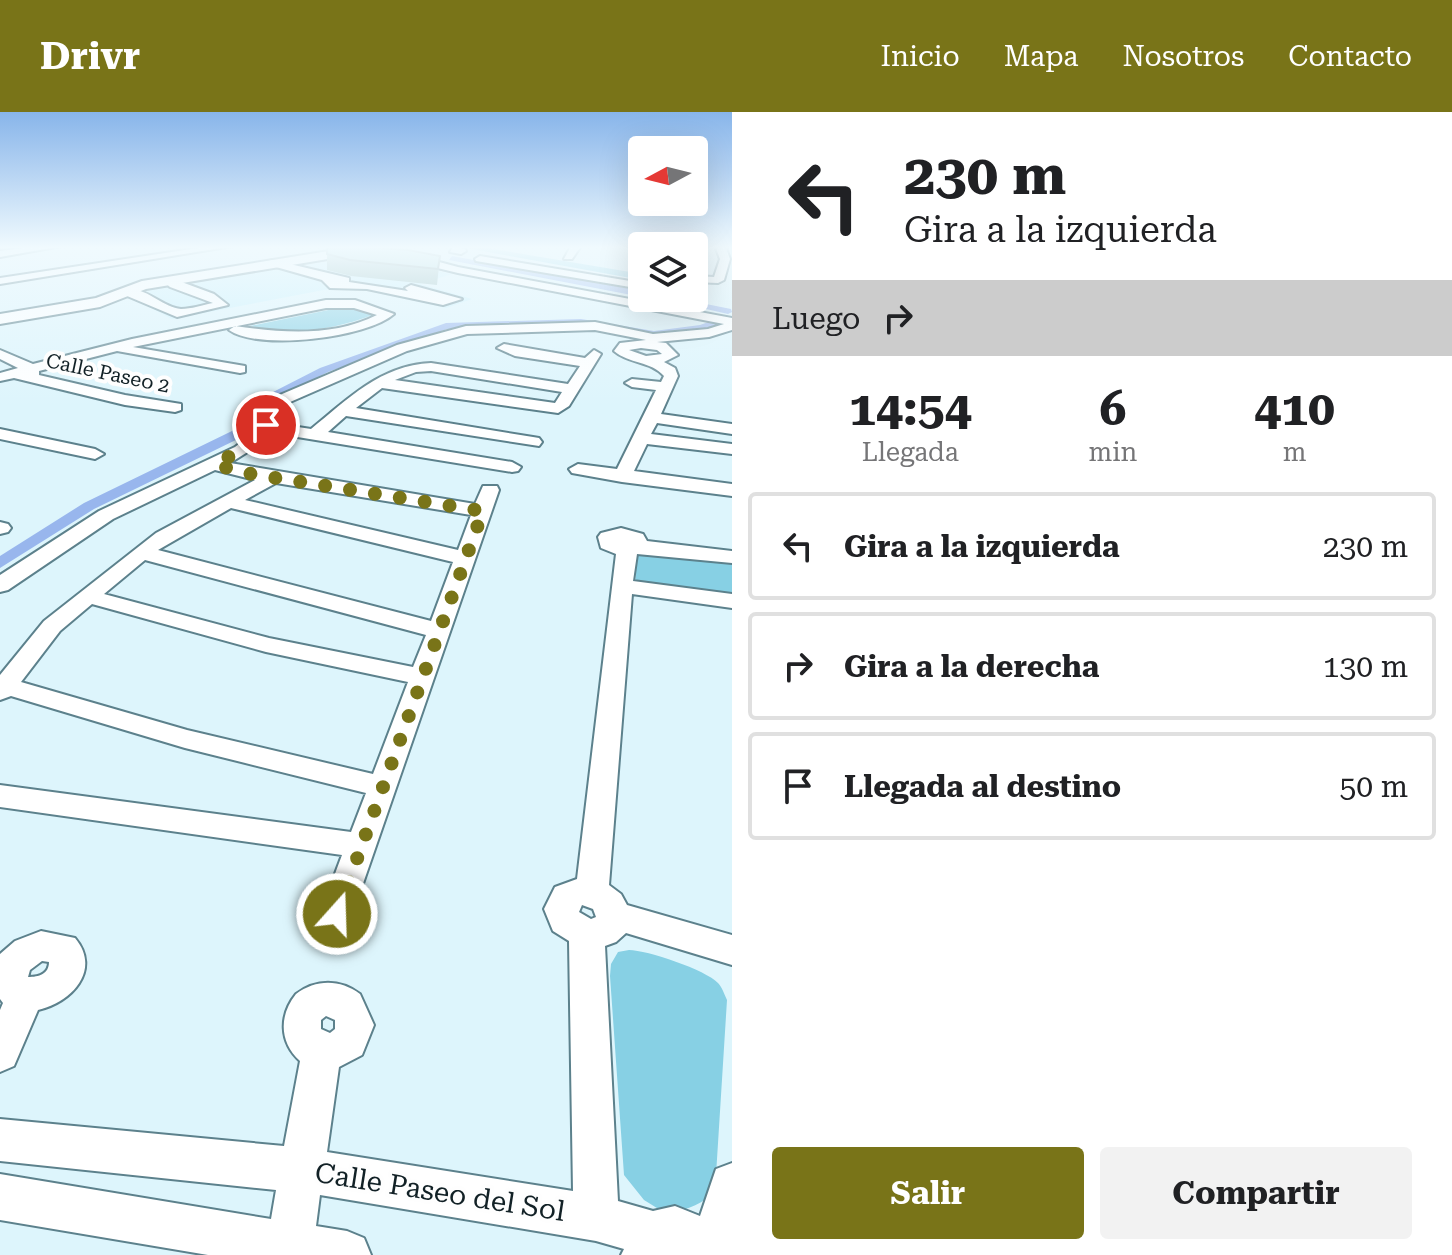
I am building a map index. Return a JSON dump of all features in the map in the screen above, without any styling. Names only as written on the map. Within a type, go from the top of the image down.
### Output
[{"type":"main road","points":[[0,305],[37,299]]},
{"type":"main road","points":[[0,319],[114,299]]},
{"type":"street","points":[[147,299],[177,313],[222,305],[211,299]]},
{"type":"street","points":[[605,299],[727,326]]},
{"type":"street","points":[[0,384],[19,373],[111,341],[132,343],[214,327],[338,303],[362,305],[388,314],[340,331],[317,335],[258,333],[214,327]]},
{"type":"street","points":[[0,585],[106,515],[216,465],[259,437],[274,403],[334,375],[429,339],[466,330],[595,326],[653,338],[727,326]]},
{"type":"street","points":[[651,360],[727,326]]},
{"type":"street","points":[[111,341],[240,369]]},
{"type":"street","points":[[623,351],[641,344],[664,352],[687,372],[669,417],[652,424]]},
{"type":"street","points":[[337,914],[465,558],[497,488],[572,389],[589,350],[623,351],[651,360],[670,371],[652,424],[622,477]]},
{"type":"street","name":"Calle Paseo 2","points":[[0,354],[19,373],[112,397],[175,407]]},
{"type":"street","points":[[314,435],[381,383],[411,367],[424,366],[572,389]]},
{"type":"street","points":[[381,383],[546,425]]},
{"type":"street","points":[[632,383],[666,387]]},
{"type":"street","points":[[345,411],[546,425]]},
{"type":"street","points":[[652,424],[732,429]]},
{"type":"street","points":[[652,424],[732,449]]},
{"type":"street","points":[[285,430],[314,435],[497,488]]},
{"type":"street","points":[[0,434],[95,454]]},
{"type":"street","points":[[216,465],[274,477],[497,488]]},
{"type":"street","points":[[578,469],[732,490]]},
{"type":"street","points":[[274,477],[141,552],[52,626],[3,689],[185,739],[383,787]]},
{"type":"street","points":[[229,502],[465,558]]},
{"type":"street","name":"Calle Paseo del Sol","points":[[596,1218],[598,914],[621,586],[633,548],[732,557]]},
{"type":"street","points":[[141,552],[439,631]]},
{"type":"street","points":[[621,586],[732,601]]},
{"type":"street","points":[[87,596],[266,645],[423,677]]},
{"type":"street","points":[[0,796],[362,846]]},
{"type":"street","points":[[598,914],[731,954]]},
{"type":"street","points":[[0,1053],[26,995]]},
{"type":"street","points":[[289,1250],[322,1050]]},
{"type":"street","name":"Calle Paseo del Sol","points":[[0,1140],[301,1170],[596,1218],[650,1245],[665,1230],[677,1229],[702,1241],[712,1254]]},
{"type":"street","points":[[712,1254],[732,1185]]},
{"type":"street","points":[[0,1197],[289,1250],[347,1255]]},
{"type":"shaded area","points":[[134,299],[275,299],[172,319]]},
{"type":"shaded area","points":[[408,299],[471,299],[446,308]]},
{"type":"shaded area","points":[[348,306],[376,314],[314,330],[284,331],[250,326]]},
{"type":"shaded area","points":[[637,551],[732,564],[732,595],[635,583]]},
{"type":"shaded area","points":[[629,950],[662,957],[702,972],[718,983],[727,1000],[715,1191],[692,1206],[665,1213],[644,1200],[624,1175],[610,976],[611,964],[618,952]]},
{"type":"waterway","points":[[708,307],[728,311]]},
{"type":"waterway","points":[[0,563],[89,506],[237,434],[247,427],[264,402],[281,392],[324,370],[446,326],[581,322],[654,334],[702,328],[720,321]]},
{"type":"route","points":[[266,425],[259,437],[216,465],[251,474],[483,511],[337,914]]}]
